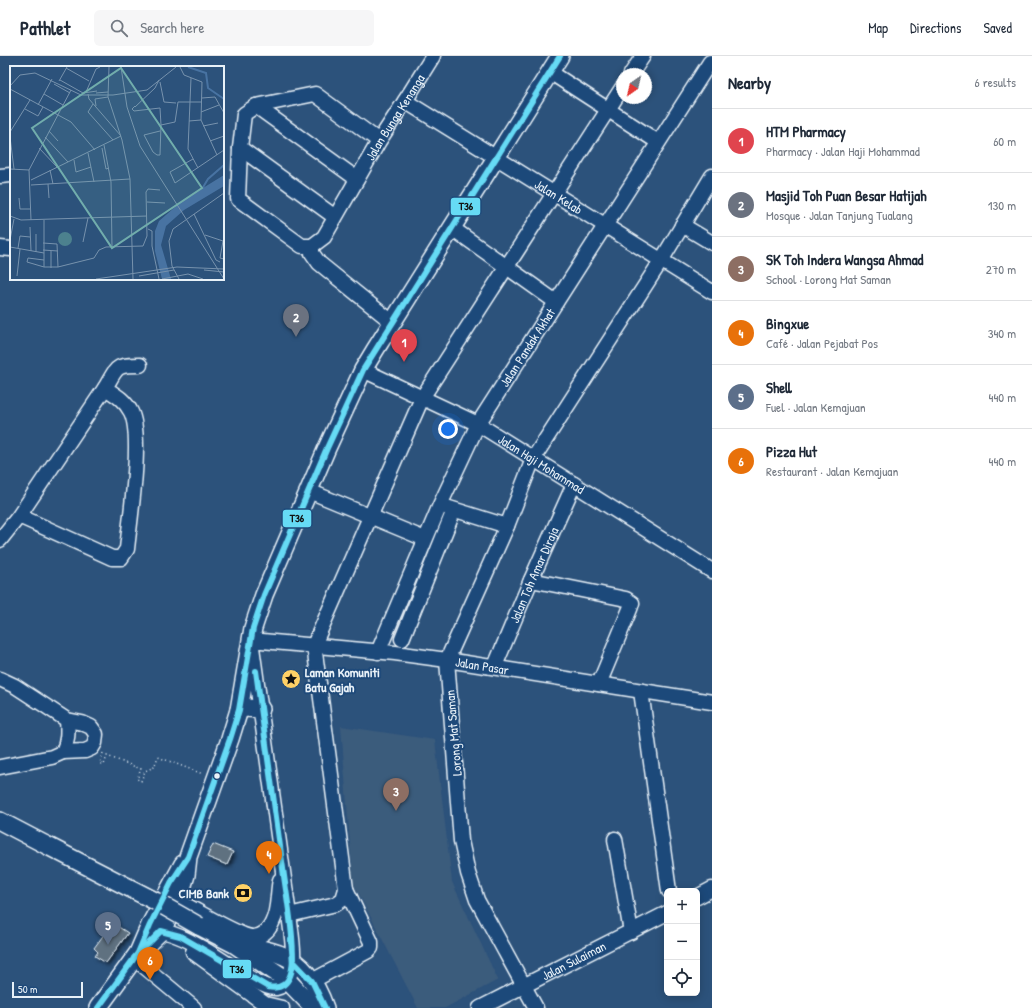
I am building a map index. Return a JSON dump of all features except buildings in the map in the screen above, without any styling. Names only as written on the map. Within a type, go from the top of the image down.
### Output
[{"type":"main road","points":[[98,1008],[136,955],[161,931],[178,901],[186,875],[188,857],[239,710],[251,640],[264,595],[364,370],[392,322],[560,56]]},
{"type":"main road","points":[[239,710],[246,708],[261,709]]},
{"type":"main road","points":[[0,821],[155,901],[234,944],[287,980],[314,1008]]},
{"type":"main road","points":[[136,955],[171,883],[188,857]]},
{"type":"main road","points":[[234,944],[271,951],[293,961],[312,981],[325,1008]]},
{"type":"street","name":"Jalan Bunga Kenanga","points":[[312,246],[324,237],[379,141],[406,101],[433,56]]},
{"type":"street","points":[[635,68],[643,56]]},
{"type":"street","name":"Jalan Pandak Akhat","points":[[378,652],[425,539],[478,424],[658,142],[707,60]]},
{"type":"street","points":[[550,72],[658,142]]},
{"type":"street","points":[[379,141],[315,94],[256,106],[244,114],[240,148],[238,199],[302,246],[312,246],[312,253],[319,263],[392,322]]},
{"type":"street","points":[[312,981],[368,952],[371,948],[371,942],[346,889],[314,645],[422,398],[616,97]]},
{"type":"street","name":"Jalan Kelab","points":[[406,101],[712,292]]},
{"type":"street","points":[[256,106],[357,179]]},
{"type":"street","points":[[240,148],[335,217]]},
{"type":"street","points":[[0,176],[10,175]]},
{"type":"street","name":"Lorong Mat Saman","points":[[536,1008],[477,900],[468,873],[461,841],[447,660],[507,526],[533,459],[661,261],[712,176]]},
{"type":"street","points":[[682,225],[712,243]]},
{"type":"street","points":[[452,228],[556,302]]},
{"type":"street","points":[[0,248],[10,249]]},
{"type":"street","points":[[0,540],[19,516],[117,369],[122,365],[140,365]]},
{"type":"street","name":"Jalan Haji Mohammad","points":[[364,370],[478,424],[712,571]]},
{"type":"street","points":[[19,516],[112,558],[122,558],[127,548],[135,467],[136,433],[132,413],[123,399],[105,388]]},
{"type":"street","name":"Jalan Toh Amar Diraja","points":[[494,666],[530,580],[574,484]]},
{"type":"street","points":[[309,491],[425,539]]},
{"type":"street","points":[[440,505],[507,526]]},
{"type":"street","points":[[402,639],[454,510]]},
{"type":"street","points":[[530,580],[626,599],[632,603],[599,684]]},
{"type":"street","points":[[394,615],[409,622]]},
{"type":"street","points":[[161,931],[180,936],[258,982],[274,988],[284,984],[287,980],[293,961],[289,915],[251,640]]},
{"type":"street","name":"Jalan Pasar","points":[[251,640],[314,645],[494,666],[712,702]]},
{"type":"street","points":[[0,679],[15,686],[67,720],[82,723],[91,727],[96,734],[95,742],[92,748],[85,751],[63,752],[52,757],[0,767]]},
{"type":"street","points":[[641,691],[669,888]]},
{"type":"street","points":[[63,752],[68,733],[67,720]]},
{"type":"street","points":[[615,839],[631,932]]},
{"type":"street","points":[[282,1008],[265,1004],[190,949],[174,928],[173,922],[178,901],[237,932],[253,937],[266,933],[276,914],[278,887],[283,873]]},
{"type":"street","points":[[289,915],[336,904],[343,899],[346,889]]},
{"type":"street","points":[[700,895],[712,889]]},
{"type":"street","name":"Jalan Sulaiman","points":[[480,1008],[664,915]]},
{"type":"street","points":[[136,955],[190,1007]]},
{"type":"street","points":[[246,991],[258,982]]},
{"type":"path","points":[[104,754],[100,763],[104,765],[108,756],[141,769],[137,779],[141,781],[145,771],[154,767],[158,757],[216,778]]},
{"type":"shaded area","points":[[341,726],[435,740],[452,882],[498,980],[445,1008],[418,1008],[353,883]]},
{"type":"transit line","name":"T36","points":[[98,1008],[138,953],[171,883],[188,857],[239,710],[253,628],[264,595],[327,448],[363,370],[560,56]]},
{"type":"transit line","name":"T36","points":[[134,958],[161,931],[180,936],[268,987],[275,988],[281,986],[290,976],[293,956],[291,928],[256,671]]},
{"type":"transit line","name":"T36","points":[[291,940],[293,961],[312,981],[325,1008]]},
{"type":"place","name":"Masjid Toh Puan Besar Hatijah","points":[[296,337]]},
{"type":"place","name":"HTM Pharmacy","points":[[404,362]]},
{"type":"place","name":"Laman Komuniti Batu Gajah","points":[[291,679]]},
{"type":"place","name":"SK Toh Indera Wangsa Ahmad","points":[[396,811]]},
{"type":"place","name":"Bingxue","points":[[269,874]]},
{"type":"place","name":"CIMB Bank","points":[[243,893]]},
{"type":"place","name":"Shell","points":[[108,945]]},
{"type":"place","name":"Pizza Hut","points":[[150,980]]}]
